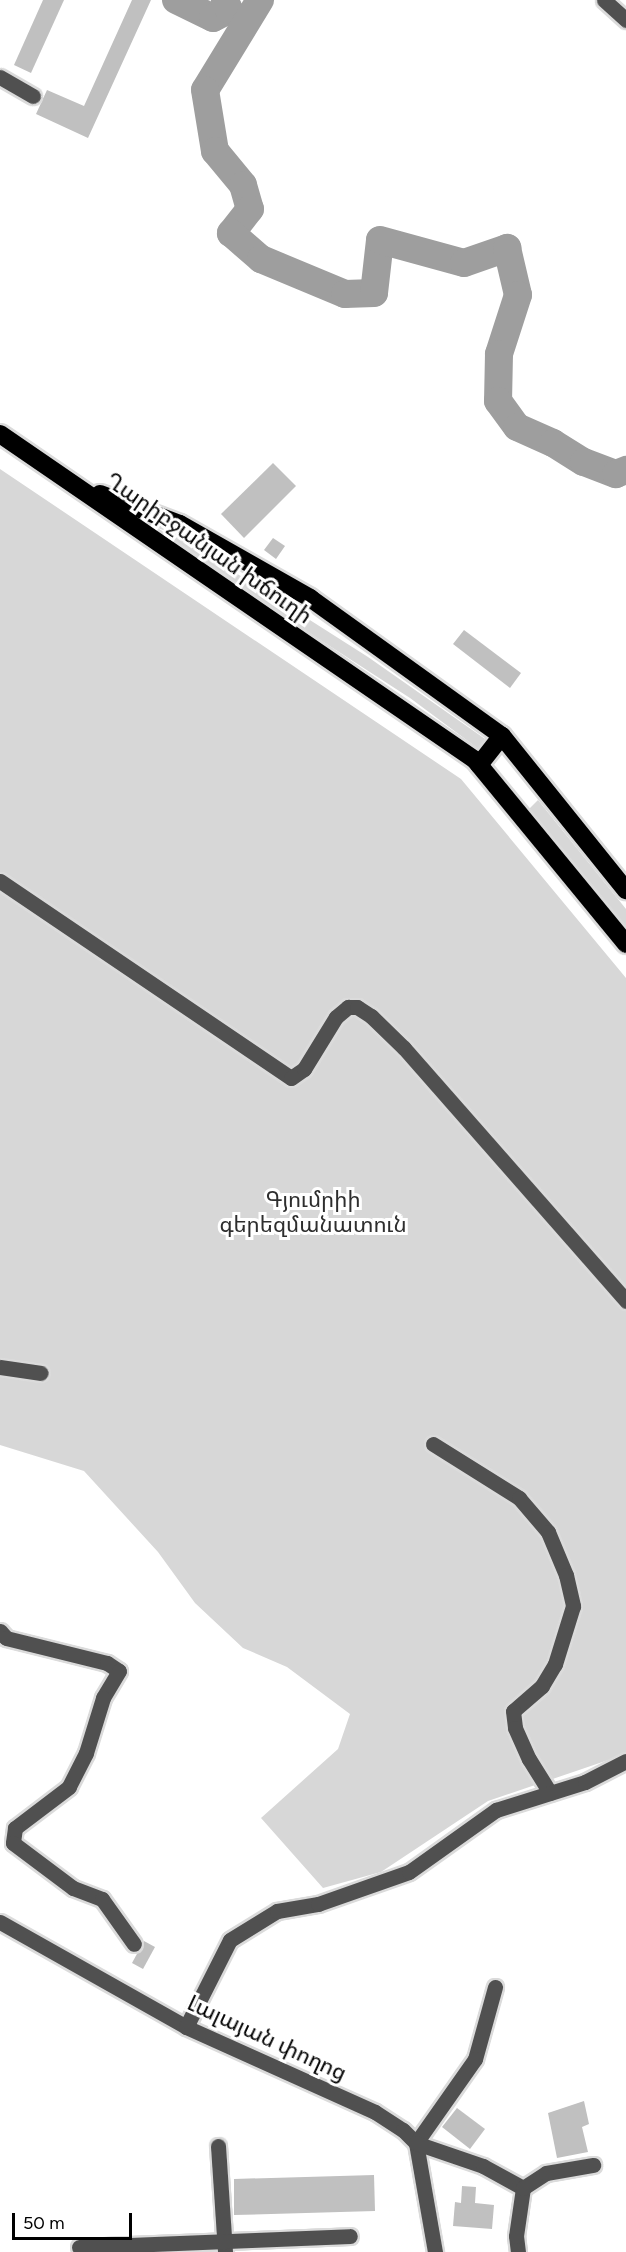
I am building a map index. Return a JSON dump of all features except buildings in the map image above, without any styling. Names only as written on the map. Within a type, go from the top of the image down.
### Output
[{"type":"highway","points":[[0,434],[81,487]]},
{"type":"highway","name":"Ղարիբջանյան խճուղի","points":[[81,487],[180,524],[310,598],[502,736],[626,890]]},
{"type":"highway","name":"Ղարիբջանյան խճուղի","points":[[81,487],[164,550],[479,765],[626,944]]},
{"type":"highway","points":[[479,765],[502,736]]},
{"type":"street","points":[[604,0],[626,20]]},
{"type":"street","points":[[0,77],[33,96]]},
{"type":"street","points":[[0,881],[291,1078],[304,1070],[336,1017],[348,1007],[357,1007],[371,1016],[404,1048],[626,1301]]},
{"type":"street","points":[[0,1367],[41,1373]]},
{"type":"street","points":[[434,1444],[519,1497],[548,1532],[566,1575],[573,1606],[555,1664],[542,1686],[513,1711],[529,1759],[549,1793]]},
{"type":"street","points":[[0,1631],[6,1638],[107,1663],[119,1671],[103,1698],[86,1753],[69,1787],[15,1828],[13,1843],[73,1888],[102,1899],[134,1944]]},
{"type":"street","points":[[186,2027],[230,1940],[277,1911],[318,1904],[409,1872],[496,1810],[585,1782],[626,1761]]},
{"type":"street","name":"Լալայան փողոց","points":[[0,1922],[186,2027],[375,2112],[416,2143],[483,2166],[523,2188]]},
{"type":"street","points":[[435,2252],[416,2143],[475,2059],[495,1987]]},
{"type":"street","points":[[218,2146],[224,2247]]},
{"type":"street","points":[[518,2252],[516,2236],[523,2188],[546,2173],[593,2165]]},
{"type":"street","points":[[79,2247],[224,2247],[350,2235]]},
{"type":"green space","name":"Գյումրիի գերեզմանատուն","points":[[0,469],[461,779],[626,978],[626,1754],[488,1801],[381,1872],[323,1888],[261,1818],[338,1749],[350,1714],[287,1667],[243,1648],[195,1603],[158,1552],[84,1471],[0,1445]]},
{"type":"green space","points":[[176,535],[368,657],[488,741],[480,750],[410,698],[172,544]]},
{"type":"green space","points":[[538,800],[626,909],[626,928],[529,809]]},
{"type":"waterway","points":[[176,0],[213,18],[229,10],[225,0]]},
{"type":"waterway","points":[[260,0],[205,90],[215,151],[243,185],[250,209],[231,233],[261,259],[345,294],[374,293],[380,240],[464,263],[507,248],[518,295],[499,354],[498,401],[517,427],[553,443],[584,462],[616,474],[626,470]]}]
